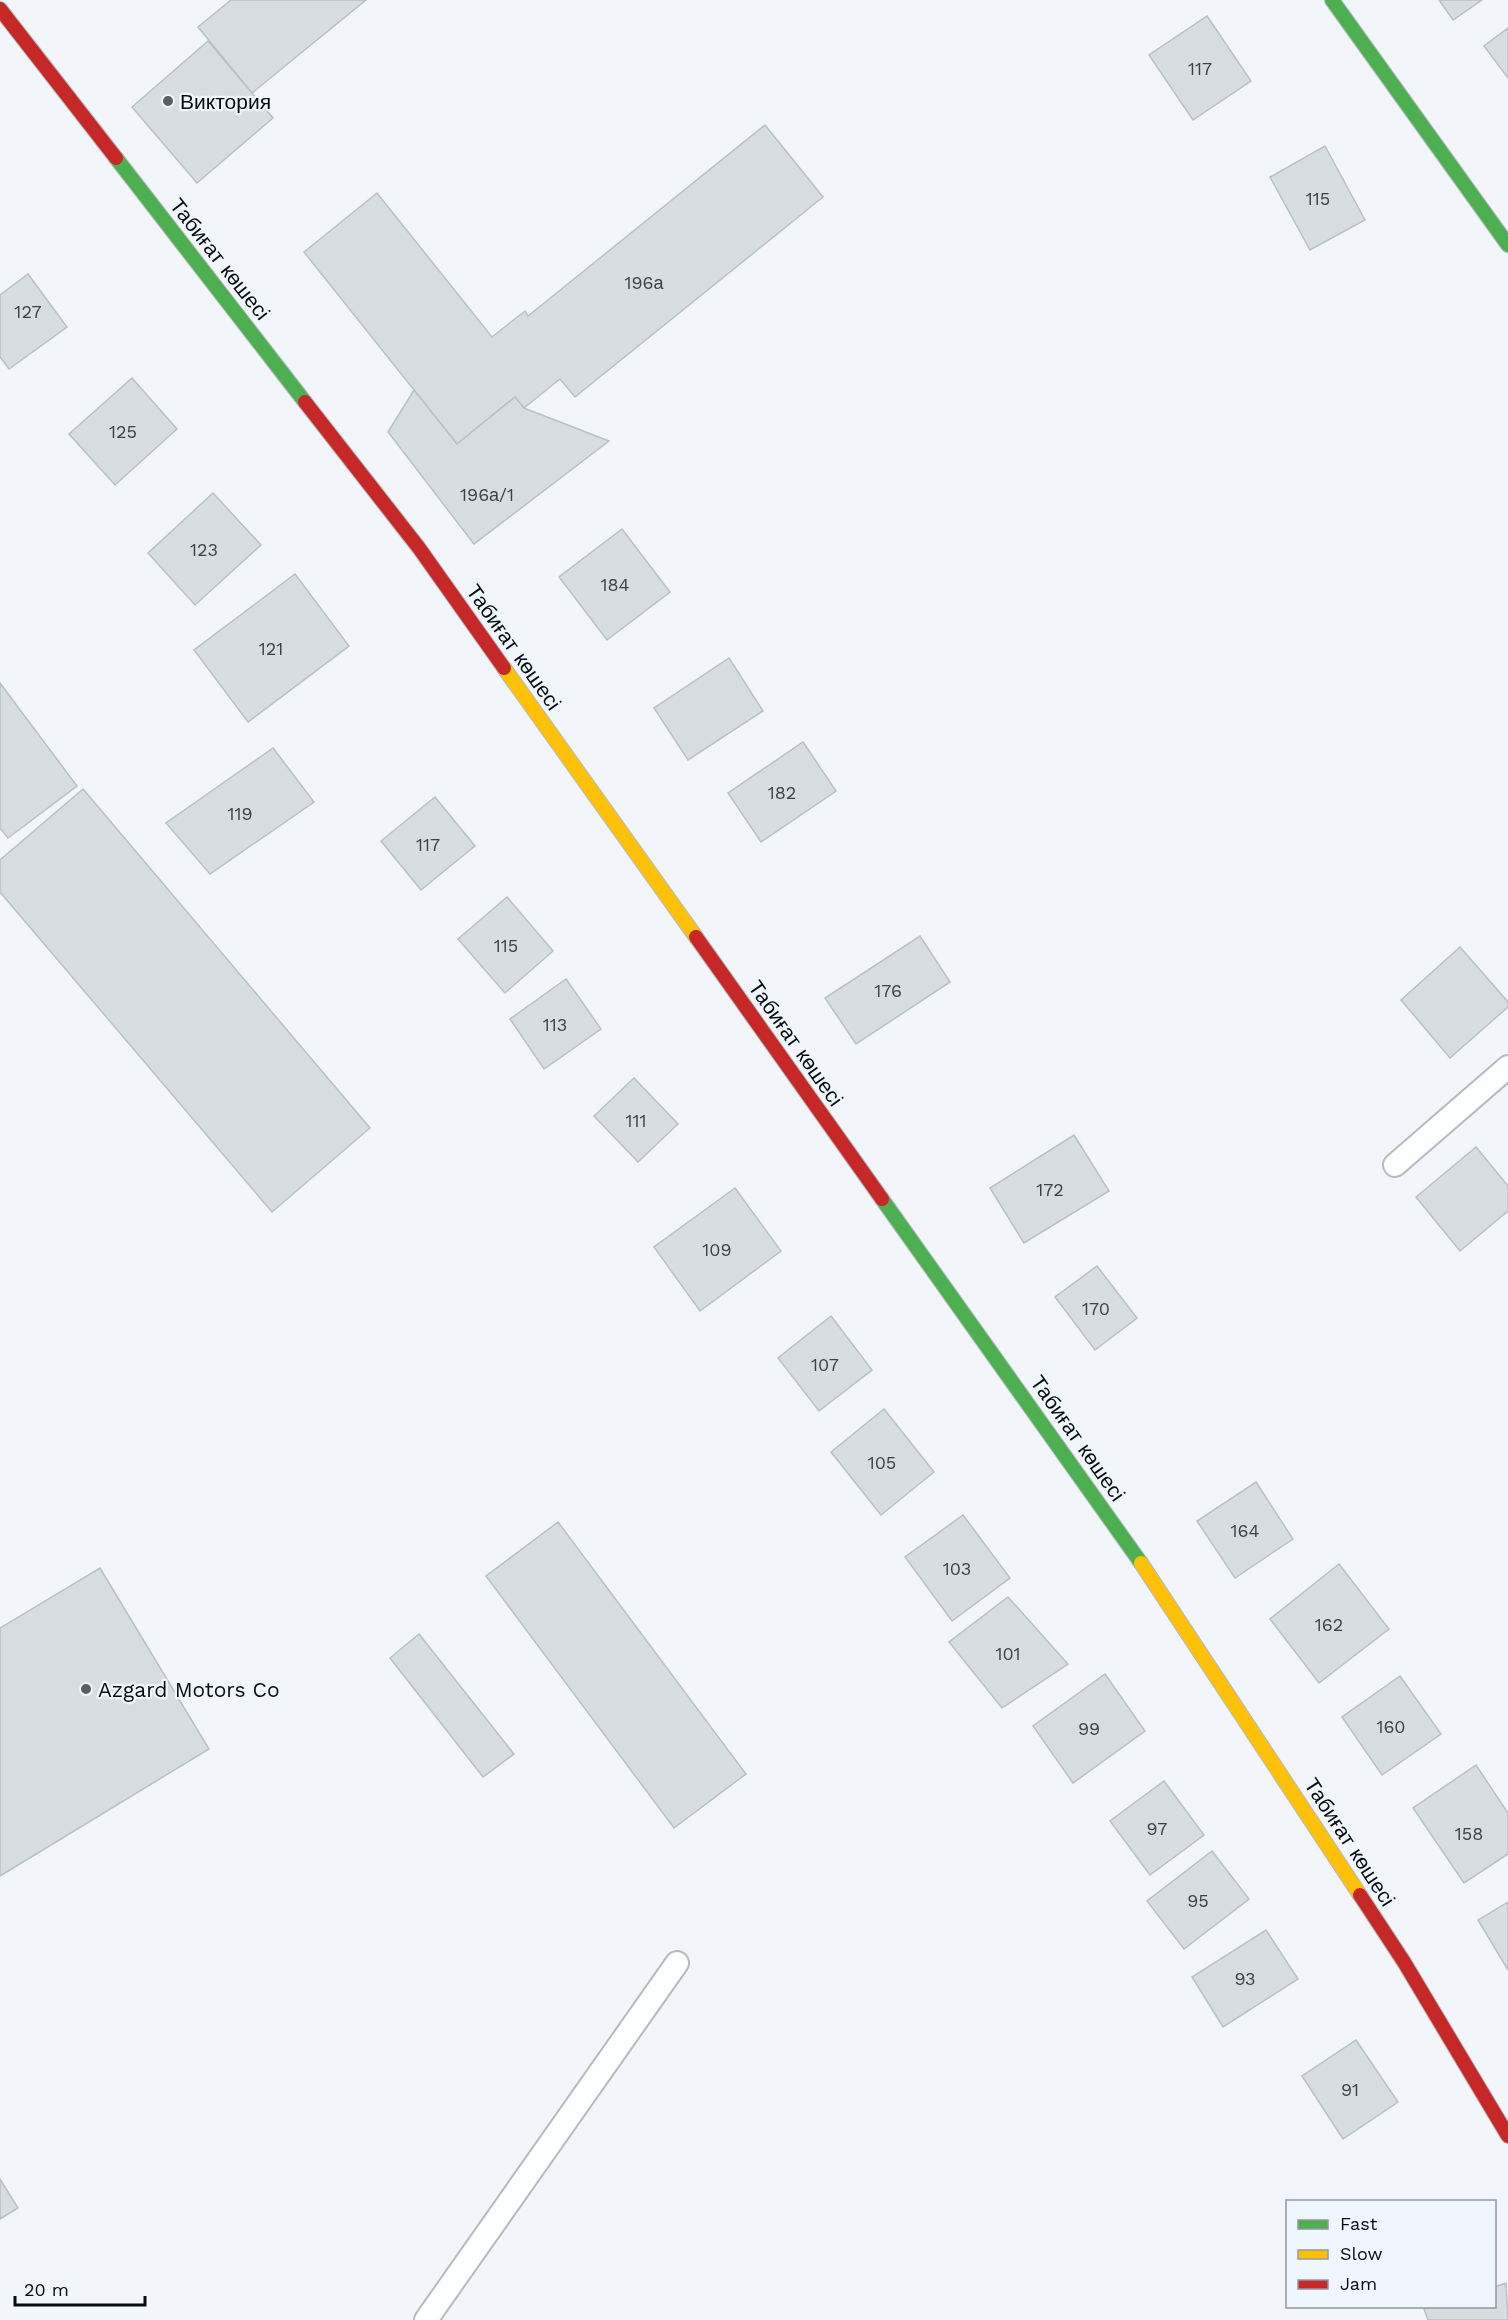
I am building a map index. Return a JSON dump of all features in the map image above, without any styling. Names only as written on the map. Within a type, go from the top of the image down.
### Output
[{"type":"street","points":[[1332,0],[1508,245]]},
{"type":"street","name":"Табиғат көшесі","points":[[0,9],[418,549],[1156,1584],[1404,1962],[1508,2136]]},
{"type":"lane","points":[[1395,1165],[1508,1067]]},
{"type":"lane","points":[[426,2320],[677,1963]]},
{"type":"building","points":[[231,0],[366,0],[252,93],[198,27]]},
{"type":"building","points":[[1439,0],[1482,0],[1453,20]]},
{"type":"building","points":[[1207,16],[1251,81],[1193,120],[1149,55]]},
{"type":"building","points":[[1508,28],[1508,78],[1484,46]]},
{"type":"building","points":[[208,41],[273,118],[197,183],[132,107]]},
{"type":"building","points":[[765,125],[823,197],[575,397],[560,379],[524,408],[515,397],[457,444],[304,252],[377,193],[492,337],[525,311],[528,316]]},
{"type":"building","points":[[1325,146],[1365,220],[1310,250],[1270,177]]},
{"type":"building","points":[[28,274],[67,327],[9,369],[0,357],[0,295]]},
{"type":"building","points":[[132,378],[177,429],[115,485],[69,434]]},
{"type":"building","points":[[414,390],[457,444],[515,397],[524,408],[609,441],[474,544],[388,432]]},
{"type":"building","points":[[213,493],[261,545],[195,605],[148,553]]},
{"type":"building","points":[[622,529],[670,592],[607,640],[559,577]]},
{"type":"building","points":[[295,574],[349,646],[248,722],[194,650]]},
{"type":"building","points":[[729,658],[763,711],[688,760],[654,708]]},
{"type":"building","points":[[0,683],[77,786],[8,838],[0,828]]},
{"type":"building","points":[[803,742],[836,791],[761,842],[728,793]]},
{"type":"building","points":[[273,748],[314,802],[210,874],[166,823]]},
{"type":"building","points":[[83,789],[370,1128],[272,1212],[0,892],[0,860]]},
{"type":"building","points":[[435,797],[475,846],[421,890],[381,841]]},
{"type":"building","points":[[507,897],[553,951],[505,993],[458,939]]},
{"type":"building","points":[[920,936],[950,982],[856,1044],[825,998]]},
{"type":"building","points":[[1460,947],[1508,1002],[1508,1007],[1450,1058],[1401,1000]]},
{"type":"building","points":[[566,979],[601,1029],[544,1069],[510,1019]]},
{"type":"building","points":[[634,1078],[678,1124],[638,1162],[594,1116]]},
{"type":"building","points":[[1074,1135],[1109,1191],[1024,1243],[990,1188]]},
{"type":"building","points":[[1476,1147],[1508,1186],[1508,1211],[1460,1251],[1416,1197]]},
{"type":"building","points":[[735,1188],[781,1251],[700,1311],[654,1247]]},
{"type":"building","points":[[1097,1266],[1137,1318],[1095,1350],[1055,1297]]},
{"type":"building","points":[[831,1316],[872,1370],[819,1411],[778,1358]]},
{"type":"building","points":[[884,1409],[934,1472],[881,1515],[831,1452]]},
{"type":"building","points":[[1256,1482],[1293,1539],[1235,1578],[1197,1521]]},
{"type":"building","points":[[963,1515],[1010,1578],[952,1621],[905,1557]]},
{"type":"building","points":[[558,1522],[746,1774],[674,1828],[486,1576]]},
{"type":"building","points":[[1339,1564],[1389,1629],[1319,1683],[1270,1619]]},
{"type":"building","name":"Azgard Motors Co","points":[[100,1568],[209,1749],[0,1876],[0,1628]]},
{"type":"building","points":[[1008,1597],[1068,1664],[1002,1708],[949,1642]]},
{"type":"building","points":[[419,1634],[514,1754],[483,1777],[390,1658]]},
{"type":"building","points":[[1105,1674],[1145,1731],[1073,1783],[1033,1726]]},
{"type":"building","points":[[1400,1676],[1441,1734],[1382,1775],[1342,1717]]},
{"type":"building","points":[[1476,1765],[1508,1813],[1508,1854],[1464,1883],[1413,1808]]},
{"type":"building","points":[[1164,1781],[1204,1835],[1150,1875],[1110,1821]]},
{"type":"building","points":[[1212,1851],[1249,1899],[1184,1949],[1147,1901]]},
{"type":"building","points":[[1508,1902],[1508,1970],[1478,1920]]},
{"type":"building","points":[[1266,1930],[1298,1979],[1223,2027],[1192,1977]]},
{"type":"building","points":[[1356,2040],[1398,2102],[1343,2139],[1302,2076]]},
{"type":"building","points":[[0,2179],[18,2208],[0,2219]]},
{"type":"building","points":[[1506,2283],[1508,2320],[1428,2320],[1424,2309],[1427,2308],[1496,2308],[1496,2286]]},
{"type":"traffic: fast","points":[[1332,0],[1508,245]]},
{"type":"traffic: fast","points":[[116,158],[305,402]]},
{"type":"traffic: fast","points":[[882,1199],[1141,1563]]},
{"type":"traffic: slow","points":[[504,668],[696,937]]},
{"type":"traffic: slow","points":[[1141,1563],[1360,1895]]},
{"type":"traffic: jam","points":[[0,9],[116,158]]},
{"type":"traffic: jam","points":[[305,402],[419,548],[504,668]]},
{"type":"traffic: jam","points":[[696,937],[882,1199]]},
{"type":"traffic: jam","points":[[1360,1895],[1404,1962],[1508,2136]]},
{"type":"place","name":"Виктория","points":[[168,101]]},
{"type":"place","name":"Azgard Motors Co","points":[[86,1689]]}]
